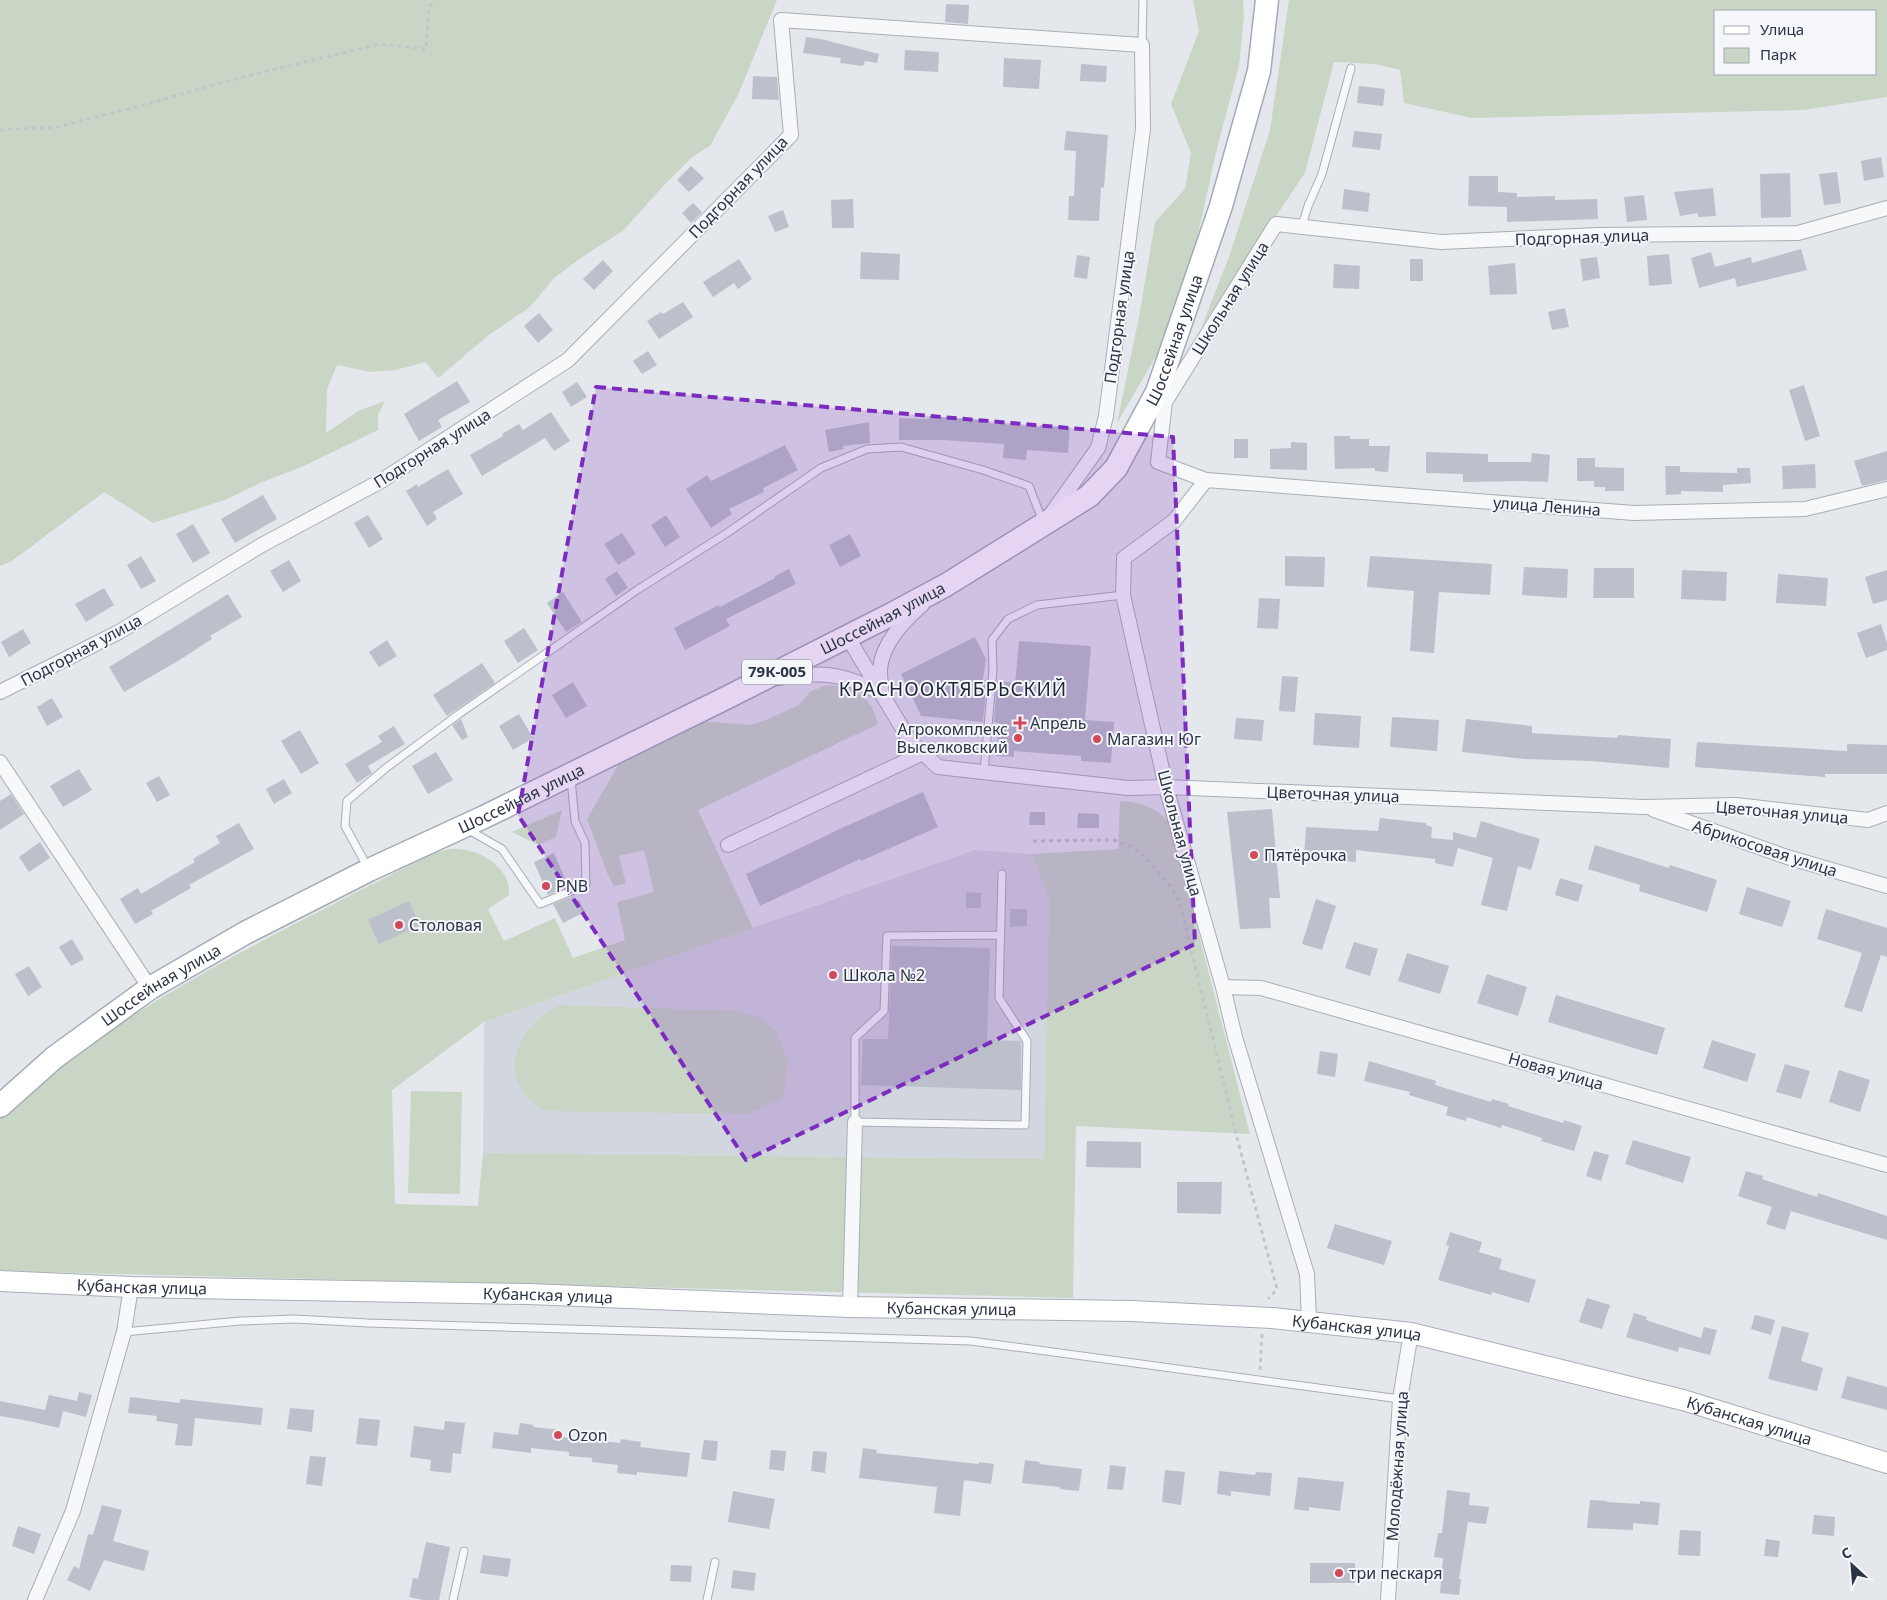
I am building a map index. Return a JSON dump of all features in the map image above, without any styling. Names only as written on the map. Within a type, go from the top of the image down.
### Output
[{"type":"main road","name":"Шоссейная улица","points":[[0,1106],[55,1057],[150,988],[245,933],[369,870],[571,774],[848,636],[946,585],[1089,496],[1116,468],[1157,392],[1221,206],[1259,71],[1267,0]]},
{"type":"main road","name":"Кубанская улица","points":[[0,1281],[131,1287],[529,1294],[850,1307],[1131,1311],[1309,1322],[1411,1333],[1683,1400],[1887,1463]]},
{"type":"street","name":"Подгорная улица","points":[[0,692],[119,632],[260,546],[381,481],[568,360],[791,135],[781,20],[1142,45],[1143,129],[1106,416],[1098,448],[1081,475],[1062,497],[1044,524]]},
{"type":"street","name":"Подгорная улица","points":[[1276,224],[1441,242],[1598,235],[1798,232],[1887,208]]},
{"type":"street","name":"Школьная улица","points":[[1276,224],[1165,402],[1158,462],[1206,480],[1174,521],[1124,558],[1123,595],[1166,787],[1223,987],[1235,1037],[1307,1274],[1309,1322]]},
{"type":"street","name":"улица Ленина","points":[[1206,480],[1634,513],[1805,509],[1887,489]]},
{"type":"street","points":[[759,681],[820,673],[841,676],[860,682],[881,693],[880,668],[885,650],[914,612],[946,585]]},
{"type":"street","name":"Цветочная улица","points":[[848,636],[910,741],[938,767],[1128,788],[1166,787],[1644,807],[1736,805],[1868,820],[1887,813]]},
{"type":"street","points":[[728,845],[923,753]]},
{"type":"street","points":[[0,762],[150,988]]},
{"type":"street","name":"Абрикосовая улица","points":[[1644,807],[1787,857],[1887,886]]},
{"type":"street","name":"Новая улица","points":[[1223,987],[1262,988],[1887,1165]]},
{"type":"street","points":[[850,1307],[855,1122]]},
{"type":"street","points":[[35,1600],[73,1511],[124,1332],[131,1287]]},
{"type":"street","name":"Молодёжная улица","points":[[1388,1600],[1400,1399],[1411,1333]]},
{"type":"lane","points":[[1142,45],[1143,0]]},
{"type":"lane","points":[[1302,226],[1308,206],[1322,174],[1351,68]]},
{"type":"lane","points":[[369,870],[345,826],[346,801],[386,768],[459,714],[636,590],[727,533],[821,468],[867,449],[901,447],[983,470],[1029,486],[1044,524]]},
{"type":"lane","points":[[984,772],[993,670],[992,640],[1008,619],[1037,605],[1123,595]]},
{"type":"lane","points":[[462,827],[502,849],[540,904],[586,885],[585,843],[575,821],[571,774]]},
{"type":"lane","points":[[1000,935],[887,936],[884,1012],[854,1038],[855,1122],[1025,1125],[1027,1040],[999,998],[1002,874]]},
{"type":"lane","points":[[124,1332],[240,1320],[294,1319],[368,1323],[971,1341],[1400,1399]]},
{"type":"lane","points":[[453,1600],[464,1551]]},
{"type":"lane","points":[[707,1600],[715,1562]]},
{"type":"path","points":[[0,130],[57,127],[239,78],[379,44],[426,49],[429,7],[435,0]]},
{"type":"path","points":[[1033,841],[1114,840],[1133,847],[1148,860],[1180,903],[1236,1134],[1277,1289],[1264,1303],[1259,1380]]},
{"type":"highlighted area","points":[[596,387],[1173,437],[1195,944],[746,1160],[518,815]]},
{"type":"shaded area","name":"Школа №2","points":[[975,850],[1032,854],[1049,899],[1044,1159],[483,1153],[484,1022]]},
{"type":"green space","points":[[0,0],[777,0],[738,95],[710,146],[692,157],[623,231],[588,253],[554,278],[530,307],[490,334],[438,378],[426,362],[395,370],[371,372],[337,365],[327,389],[326,433],[358,411],[385,401],[378,415],[378,430],[304,466],[262,482],[225,500],[153,523],[104,492],[12,561],[0,566]]},
{"type":"green space","points":[[1193,0],[1243,0],[1244,16],[1239,66],[1217,148],[1194,252],[1158,353],[1117,423],[1139,317],[1155,222],[1185,189],[1191,153],[1171,104],[1199,31]]},
{"type":"green space","points":[[1289,0],[1887,0],[1887,97],[1804,110],[1472,118],[1404,103],[1400,70],[1375,64],[1334,62],[1305,173],[1202,326],[1230,254],[1270,130]]},
{"type":"green space","points":[[826,685],[845,688],[860,694],[871,706],[878,724],[698,810],[753,928],[484,1022],[392,1090],[395,1204],[478,1206],[483,1153],[1044,1159],[1049,899],[1032,854],[1118,849],[1120,801],[1128,802],[1142,804],[1154,810],[1171,825],[1250,1134],[1076,1126],[1073,1298],[0,1271],[0,1118],[72,1057],[157,1001],[246,950],[428,856],[446,850],[466,850],[481,855],[495,864],[505,876],[509,895],[488,909],[504,941],[555,918],[573,958],[625,940],[617,902],[654,892],[644,850],[619,856],[626,884],[614,886],[587,819],[621,760],[700,721],[750,725],[766,720],[799,705],[810,692]]},
{"type":"green space","points":[[562,810],[556,837],[538,845],[512,832]]},
{"type":"green space","points":[[560,1005],[734,1011],[761,1018],[777,1032],[788,1062],[783,1098],[747,1114],[543,1111],[521,1089],[516,1079],[515,1058],[518,1048],[529,1030],[544,1015]]},
{"type":"green space","points":[[411,1091],[462,1092],[460,1194],[408,1193]]},
{"type":"building","points":[[946,4],[969,5],[968,24],[945,22]]},
{"type":"building","points":[[806,37],[879,54],[877,63],[865,61],[863,66],[840,63],[841,58],[803,53]]},
{"type":"building","points":[[905,50],[939,52],[938,72],[904,70]]},
{"type":"building","points":[[1004,58],[1041,60],[1039,89],[1003,87]]},
{"type":"building","points":[[1081,64],[1107,66],[1106,82],[1080,81]]},
{"type":"building","points":[[753,76],[777,77],[779,100],[752,99]]},
{"type":"building","points":[[1359,86],[1385,89],[1383,106],[1357,103]]},
{"type":"building","points":[[1066,131],[1108,135],[1104,188],[1101,187],[1099,221],[1068,220],[1069,196],[1074,196],[1076,151],[1064,150]]},
{"type":"building","points":[[1354,131],[1382,134],[1380,150],[1352,147]]},
{"type":"building","points":[[1881,157],[1884,177],[1864,181],[1861,161]]},
{"type":"building","points":[[691,166],[704,178],[689,192],[677,180]]},
{"type":"building","points":[[1837,172],[1841,203],[1824,205],[1819,174]]},
{"type":"building","points":[[1790,173],[1791,217],[1761,218],[1760,174]]},
{"type":"building","points":[[1469,176],[1498,176],[1498,192],[1517,193],[1517,197],[1555,196],[1555,200],[1597,199],[1598,219],[1507,222],[1507,207],[1468,206]]},
{"type":"building","points":[[1713,188],[1716,216],[1698,217],[1698,213],[1680,216],[1674,192]]},
{"type":"building","points":[[1344,189],[1370,193],[1368,212],[1342,209]]},
{"type":"building","points":[[1644,195],[1647,220],[1627,222],[1624,197]]},
{"type":"building","points":[[853,199],[854,228],[832,228],[831,200]]},
{"type":"building","points":[[693,203],[702,212],[691,223],[682,213]]},
{"type":"building","points":[[783,210],[789,227],[775,232],[768,216]]},
{"type":"building","points":[[1801,249],[1807,270],[1737,287],[1735,278],[1699,288],[1691,258],[1711,252],[1715,267],[1751,257],[1752,263]]},
{"type":"building","points":[[861,252],[900,254],[899,280],[860,279]]},
{"type":"building","points":[[1669,254],[1672,284],[1649,286],[1647,256]]},
{"type":"building","points":[[1077,255],[1090,257],[1087,279],[1074,277]]},
{"type":"building","points":[[1597,257],[1600,278],[1583,281],[1580,259]]},
{"type":"building","points":[[739,259],[752,279],[738,289],[734,283],[713,297],[703,282]]},
{"type":"building","points":[[1410,259],[1423,259],[1423,281],[1410,281]]},
{"type":"building","points":[[603,260],[613,271],[594,290],[583,279]]},
{"type":"building","points":[[1515,263],[1517,294],[1490,295],[1488,266]]},
{"type":"building","points":[[1334,264],[1360,266],[1359,289],[1333,288]]},
{"type":"building","points":[[683,302],[693,317],[659,339],[647,321]]},
{"type":"building","points":[[1565,308],[1569,327],[1552,330],[1548,312]]},
{"type":"building","points":[[539,313],[553,330],[538,343],[524,326]]},
{"type":"building","points":[[648,351],[657,365],[642,374],[633,361]]},
{"type":"building","points":[[457,381],[470,402],[438,420],[442,427],[419,441],[404,414]]},
{"type":"building","points":[[577,382],[587,397],[571,407],[562,392]]},
{"type":"building","points":[[1804,385],[1820,436],[1805,441],[1789,390]]},
{"type":"building","points":[[551,412],[570,441],[554,451],[545,438],[482,476],[470,455],[503,436],[502,434],[519,424],[523,430]]},
{"type":"building","points":[[929,416],[986,420],[986,423],[1070,427],[1068,453],[1027,450],[1026,460],[1003,458],[1004,444],[942,440],[899,440],[899,418],[929,419]]},
{"type":"building","points":[[869,422],[870,443],[843,446],[844,449],[829,452],[825,430]]},
{"type":"building","points":[[1334,436],[1350,436],[1350,439],[1369,439],[1369,446],[1390,446],[1388,472],[1375,471],[1375,468],[1335,469]]},
{"type":"building","points":[[1234,439],[1248,439],[1248,458],[1234,458]]},
{"type":"building","points":[[1291,442],[1307,443],[1307,470],[1270,469],[1270,449],[1291,448]]},
{"type":"building","points":[[785,445],[798,470],[763,488],[764,492],[729,509],[732,514],[711,528],[686,489],[707,475],[711,481]]},
{"type":"building","points":[[1887,451],[1887,480],[1862,486],[1854,461]]},
{"type":"building","points":[[1426,452],[1488,454],[1488,462],[1531,462],[1532,453],[1550,455],[1548,482],[1463,482],[1463,474],[1426,473]]},
{"type":"building","points":[[1577,458],[1595,458],[1595,467],[1624,468],[1624,491],[1605,491],[1605,487],[1594,487],[1594,481],[1577,481]]},
{"type":"building","points":[[1815,464],[1816,488],[1783,489],[1782,466]]},
{"type":"building","points":[[1665,466],[1680,466],[1680,472],[1737,473],[1737,468],[1750,468],[1751,483],[1723,485],[1723,492],[1681,491],[1681,494],[1666,495]]},
{"type":"building","points":[[448,469],[463,494],[433,512],[437,519],[427,526],[406,491],[417,484],[418,487]]},
{"type":"building","points":[[263,495],[277,519],[235,543],[221,519]]},
{"type":"building","points":[[368,515],[383,539],[369,548],[354,523]]},
{"type":"building","points":[[666,515],[680,537],[665,547],[651,525]]},
{"type":"building","points":[[193,524],[210,553],[193,563],[176,534]]},
{"type":"building","points":[[622,533],[636,554],[618,565],[604,544]]},
{"type":"building","points":[[850,534],[861,556],[840,567],[829,545]]},
{"type":"building","points":[[141,556],[156,581],[141,589],[127,565]]},
{"type":"building","points":[[1285,556],[1325,557],[1324,587],[1285,586]]},
{"type":"building","points":[[1370,556],[1492,564],[1490,595],[1439,592],[1434,653],[1410,651],[1414,591],[1367,587]]},
{"type":"building","points":[[289,560],[301,581],[283,592],[270,571]]},
{"type":"building","points":[[1524,567],[1568,569],[1567,598],[1522,595]]},
{"type":"building","points":[[1594,568],[1634,568],[1634,598],[1593,598]]},
{"type":"building","points":[[789,569],[796,584],[726,619],[730,626],[685,650],[674,628],[719,605],[720,607]]},
{"type":"building","points":[[1682,570],[1727,572],[1726,601],[1681,599]]},
{"type":"building","points":[[1887,570],[1887,600],[1873,604],[1865,577]]},
{"type":"building","points":[[617,571],[628,588],[616,596],[605,579]]},
{"type":"building","points":[[1778,574],[1828,578],[1826,606],[1776,603]]},
{"type":"building","points":[[104,588],[114,605],[86,622],[75,604]]},
{"type":"building","points":[[563,592],[582,622],[566,632],[547,603]]},
{"type":"building","points":[[228,594],[242,617],[210,636],[212,639],[178,661],[124,692],[109,667]]},
{"type":"building","points":[[1259,598],[1280,599],[1278,629],[1257,628]]},
{"type":"building","points":[[1881,624],[1887,643],[1887,650],[1866,658],[1857,633]]},
{"type":"building","points":[[524,628],[538,650],[518,663],[504,641]]},
{"type":"building","points":[[23,629],[31,643],[9,657],[1,642]]},
{"type":"building","points":[[975,637],[986,659],[983,680],[987,680],[983,722],[921,716],[901,674]]},
{"type":"building","points":[[387,640],[397,656],[379,667],[369,652]]},
{"type":"building","points":[[1019,641],[1091,646],[1085,720],[1114,722],[1111,763],[1081,761],[1081,756],[1014,751],[1014,757],[996,756],[999,723],[994,722],[997,681],[1015,683]]},
{"type":"building","points":[[482,663],[495,683],[447,716],[433,695]]},
{"type":"building","points":[[1282,676],[1298,677],[1295,712],[1279,711]]},
{"type":"building","points":[[573,682],[587,706],[566,718],[552,695]]},
{"type":"building","points":[[52,698],[63,717],[47,726],[37,707]]},
{"type":"building","points":[[1315,713],[1361,716],[1359,748],[1313,745]]},
{"type":"building","points":[[519,714],[533,738],[513,750],[499,726]]},
{"type":"building","points":[[1392,717],[1439,720],[1437,751],[1390,747]]},
{"type":"building","points":[[1236,718],[1264,720],[1262,741],[1234,739]]},
{"type":"building","points":[[461,719],[468,737],[462,740],[452,725]]},
{"type":"building","points":[[1466,719],[1532,726],[1532,733],[1617,738],[1618,735],[1671,739],[1669,768],[1592,761],[1524,759],[1462,752]]},
{"type":"building","points":[[394,726],[405,744],[368,766],[372,773],[357,783],[345,764],[382,742],[378,736]]},
{"type":"building","points":[[300,730],[319,763],[301,774],[281,741]]},
{"type":"building","points":[[1697,742],[1847,751],[1847,744],[1887,745],[1887,774],[1825,774],[1825,777],[1695,767]]},
{"type":"building","points":[[436,752],[453,780],[428,794],[412,766]]},
{"type":"building","points":[[79,769],[92,790],[63,807],[50,786]]},
{"type":"building","points":[[159,776],[170,795],[157,802],[146,783]]},
{"type":"building","points":[[284,779],[292,793],[274,804],[266,789]]},
{"type":"building","points":[[923,792],[938,827],[861,861],[860,859],[760,906],[746,874],[846,826]]},
{"type":"building","points":[[11,794],[24,814],[0,830],[0,801]]},
{"type":"building","name":"Пятёрочка","points":[[1272,809],[1280,898],[1269,898],[1271,928],[1240,929],[1227,812]]},
{"type":"building","points":[[1030,812],[1045,812],[1045,825],[1029,825]]},
{"type":"building","points":[[1078,813],[1099,814],[1099,828],[1077,828]]},
{"type":"building","points":[[1380,818],[1426,823],[1426,825],[1432,827],[1431,838],[1453,840],[1453,832],[1476,838],[1481,821],[1540,839],[1531,870],[1518,866],[1507,911],[1481,905],[1493,858],[1458,848],[1453,867],[1435,863],[1435,859],[1356,850],[1356,862],[1304,859],[1306,827],[1378,831]]},
{"type":"building","points":[[239,823],[254,849],[189,885],[191,888],[151,911],[153,914],[135,924],[120,899],[138,888],[141,894],[195,862],[193,859],[220,843],[216,836]]},
{"type":"building","points":[[40,842],[50,858],[29,872],[19,857]]},
{"type":"building","points":[[1595,845],[1669,868],[1670,865],[1717,880],[1707,912],[1639,891],[1640,885],[1588,869]]},
{"type":"building","points":[[554,853],[568,886],[548,895],[534,862]]},
{"type":"building","points":[[1560,878],[1583,885],[1578,902],[1555,895]]},
{"type":"building","points":[[1747,887],[1791,901],[1782,927],[1739,914]]},
{"type":"building","points":[[966,892],[981,893],[981,908],[966,908]]},
{"type":"building","points":[[573,896],[575,902],[579,900],[585,912],[563,923],[553,904]]},
{"type":"building","points":[[1316,899],[1336,906],[1322,950],[1302,944]]},
{"type":"building","points":[[409,901],[420,925],[379,944],[368,920]]},
{"type":"building","points":[[1010,909],[1027,909],[1027,926],[1010,927]]},
{"type":"building","points":[[1826,909],[1887,928],[1887,957],[1881,955],[1862,1012],[1844,1007],[1862,953],[1817,939]]},
{"type":"building","points":[[72,939],[84,959],[71,966],[59,947]]},
{"type":"building","points":[[1354,942],[1378,949],[1370,976],[1345,968]]},
{"type":"building","points":[[892,946],[990,948],[987,1040],[1021,1041],[1021,1090],[861,1085],[863,1039],[888,1039]]},
{"type":"building","points":[[1407,953],[1449,966],[1440,994],[1398,981]]},
{"type":"building","points":[[29,966],[42,987],[28,996],[15,974]]},
{"type":"building","points":[[1487,974],[1527,987],[1518,1016],[1477,1003]]},
{"type":"building","points":[[1556,995],[1665,1028],[1657,1055],[1548,1022]]},
{"type":"building","points":[[1712,1040],[1756,1054],[1747,1082],[1703,1068]]},
{"type":"building","points":[[1320,1051],[1338,1054],[1335,1077],[1317,1074]]},
{"type":"building","points":[[1369,1061],[1436,1081],[1435,1085],[1491,1102],[1492,1099],[1509,1104],[1508,1106],[1563,1123],[1564,1120],[1582,1126],[1574,1151],[1541,1141],[1542,1138],[1502,1125],[1501,1128],[1467,1117],[1466,1121],[1446,1115],[1448,1107],[1409,1095],[1410,1092],[1364,1081]]},
{"type":"building","points":[[1785,1064],[1810,1071],[1801,1099],[1776,1092]]},
{"type":"building","points":[[1839,1070],[1870,1080],[1860,1112],[1829,1102]]},
{"type":"building","points":[[1633,1140],[1691,1157],[1683,1183],[1625,1164]]},
{"type":"building","points":[[1087,1141],[1141,1142],[1141,1168],[1086,1167]]},
{"type":"building","points":[[1594,1151],[1609,1155],[1601,1181],[1586,1176]]},
{"type":"building","points":[[1746,1171],[1763,1176],[1762,1179],[1817,1197],[1818,1193],[1887,1216],[1887,1240],[1791,1211],[1785,1230],[1766,1224],[1772,1207],[1738,1196]]},
{"type":"building","points":[[1177,1182],[1222,1182],[1221,1214],[1177,1213]]},
{"type":"building","points":[[1335,1224],[1392,1241],[1384,1265],[1327,1248]]},
{"type":"building","points":[[1450,1232],[1482,1242],[1479,1252],[1502,1259],[1499,1269],[1536,1280],[1529,1303],[1492,1292],[1491,1295],[1438,1280],[1449,1246],[1446,1245]]},
{"type":"building","points":[[1587,1298],[1610,1305],[1602,1329],[1579,1322]]},
{"type":"building","points":[[1634,1313],[1647,1317],[1646,1320],[1701,1338],[1704,1327],[1717,1330],[1710,1355],[1679,1347],[1678,1352],[1626,1337]]},
{"type":"building","points":[[1755,1315],[1775,1320],[1771,1335],[1751,1329]]},
{"type":"building","points":[[1782,1326],[1809,1333],[1801,1361],[1823,1368],[1817,1391],[1768,1379]]},
{"type":"building","points":[[1847,1376],[1887,1387],[1887,1410],[1841,1398]]},
{"type":"building","points":[[79,1392],[92,1395],[86,1417],[63,1411],[59,1428],[0,1416],[0,1401],[45,1410],[49,1395],[77,1401]]},
{"type":"building","points":[[130,1397],[180,1403],[180,1399],[263,1408],[261,1425],[195,1418],[192,1446],[175,1445],[178,1424],[156,1421],[157,1416],[128,1413]]},
{"type":"building","points":[[290,1408],[314,1410],[312,1432],[287,1429]]},
{"type":"building","points":[[359,1418],[380,1420],[377,1446],[356,1444]]},
{"type":"building","points":[[445,1421],[465,1423],[461,1454],[453,1453],[451,1473],[430,1471],[431,1460],[410,1457],[414,1426],[444,1430]]},
{"type":"building","points":[[520,1423],[534,1425],[533,1427],[562,1430],[562,1437],[620,1443],[621,1439],[641,1442],[640,1447],[690,1453],[687,1477],[637,1472],[637,1475],[617,1473],[618,1465],[592,1462],[592,1458],[569,1456],[569,1452],[531,1448],[531,1453],[492,1448],[494,1432],[518,1435]]},
{"type":"building","points":[[704,1440],[718,1441],[716,1461],[701,1459]]},
{"type":"building","points":[[863,1448],[877,1450],[876,1453],[994,1464],[991,1484],[964,1480],[960,1516],[934,1513],[937,1487],[859,1478]]},
{"type":"building","points":[[771,1450],[786,1451],[784,1471],[769,1469]]},
{"type":"building","points":[[813,1451],[827,1452],[825,1473],[811,1471]]},
{"type":"building","points":[[310,1456],[326,1457],[322,1486],[306,1484]]},
{"type":"building","points":[[1025,1460],[1040,1462],[1039,1464],[1082,1469],[1079,1491],[1022,1483]]},
{"type":"building","points":[[1110,1465],[1126,1467],[1123,1490],[1107,1489]]},
{"type":"building","points":[[1165,1470],[1185,1472],[1181,1505],[1162,1502]]},
{"type":"building","points":[[1219,1471],[1255,1475],[1256,1472],[1272,1473],[1270,1496],[1231,1491],[1231,1496],[1217,1494]]},
{"type":"building","points":[[1298,1477],[1344,1482],[1340,1511],[1309,1507],[1309,1511],[1294,1509]]},
{"type":"building","points":[[1447,1490],[1470,1493],[1469,1505],[1489,1507],[1486,1524],[1468,1522],[1459,1579],[1461,1579],[1459,1595],[1440,1593],[1443,1558],[1434,1557],[1438,1533],[1442,1533]]},
{"type":"building","points":[[733,1491],[775,1499],[769,1529],[728,1522]]},
{"type":"building","points":[[1590,1500],[1640,1504],[1640,1501],[1660,1503],[1658,1525],[1633,1523],[1633,1530],[1587,1528]]},
{"type":"building","points":[[102,1505],[122,1510],[113,1541],[149,1551],[144,1571],[104,1560],[90,1591],[67,1580],[74,1566],[79,1569],[88,1534],[93,1535]]},
{"type":"building","points":[[1814,1515],[1835,1517],[1834,1536],[1812,1534]]},
{"type":"building","points":[[18,1526],[41,1534],[34,1554],[12,1546]]},
{"type":"building","points":[[1680,1530],[1701,1531],[1700,1556],[1678,1555]]},
{"type":"building","points":[[1766,1539],[1780,1541],[1778,1557],[1764,1556]]},
{"type":"building","points":[[426,1542],[450,1547],[439,1600],[423,1600],[409,1597],[413,1578],[418,1579]]},
{"type":"building","points":[[483,1555],[511,1559],[508,1577],[480,1573]]},
{"type":"building","points":[[1310,1563],[1355,1563],[1355,1583],[1310,1583]]},
{"type":"building","points":[[671,1565],[692,1566],[691,1582],[670,1581]]},
{"type":"building","points":[[733,1570],[756,1573],[754,1591],[731,1588]]},
{"type":"place","name":"Апрель","points":[[1020,723]]},
{"type":"place","name":"Агрокомплекс Выселковский","points":[[1018,738]]},
{"type":"place","name":"Магазин Юг","points":[[1097,739]]},
{"type":"place","name":"Пятёрочка","points":[[1254,855]]},
{"type":"place","name":"PNB","points":[[546,886]]},
{"type":"place","name":"Столовая","points":[[399,925]]},
{"type":"place","name":"Школа №2","points":[[833,975]]},
{"type":"place","name":"Ozon","points":[[558,1435]]},
{"type":"place","name":"три пескаря","points":[[1339,1573]]},
{"type":"district","name":"КРАСНООКТЯБРЬСКИЙ","points":[[953,689]]}]
